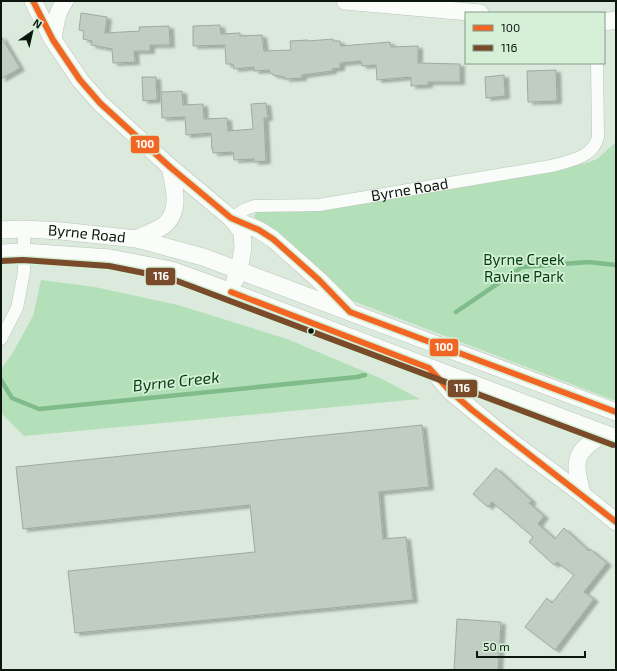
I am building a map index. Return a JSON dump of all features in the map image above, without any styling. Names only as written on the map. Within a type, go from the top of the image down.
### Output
[{"type":"main road","points":[[33,1],[53,40],[80,80],[100,103],[231,218],[242,232],[243,248],[239,270],[230,292]]},
{"type":"main road","points":[[53,40],[57,16],[65,1]]},
{"type":"main road","points":[[345,1],[469,12]]},
{"type":"main road","points":[[605,22],[616,20]]},
{"type":"main road","points":[[137,238],[164,225],[173,213],[176,194],[170,166]]},
{"type":"main road","points":[[231,218],[259,230],[273,239],[319,280],[350,312]]},
{"type":"main road","name":"Byrne Road","points":[[1,230],[24,229],[137,238],[203,257],[616,412]]},
{"type":"main road","name":"Byrne Road","points":[[1,253],[23,252],[110,258],[171,270],[610,436]]},
{"type":"main road","points":[[429,368],[451,392],[508,439],[582,494],[616,522]]},
{"type":"main road","points":[[582,494],[576,472],[578,458],[583,448],[589,443],[610,436]]},
{"type":"street","name":"Byrne Road","points":[[231,218],[254,206],[319,205],[551,166],[581,158],[594,146],[598,137],[597,64]]},
{"type":"street","points":[[1,339],[17,308],[24,272],[24,229]]},
{"type":"green space","name":"Byrne Creek Ravine Park","points":[[616,142],[616,401],[348,299],[254,216],[257,212],[262,210],[298,212],[320,210],[357,202],[553,172],[597,159]]},
{"type":"green space","points":[[41,280],[95,287],[178,305],[287,339],[380,378],[420,399],[24,436],[1,413],[1,369],[12,354],[33,316]]},
{"type":"building","points":[[81,13],[107,17],[105,33],[140,31],[139,27],[169,26],[170,45],[150,45],[150,51],[134,51],[135,62],[113,63],[112,49],[91,45],[92,41],[83,39],[84,31],[79,30]]},
{"type":"building","points":[[220,25],[221,34],[240,33],[240,36],[262,35],[264,51],[291,50],[290,41],[333,39],[333,41],[340,41],[341,46],[390,42],[391,47],[418,46],[418,63],[460,64],[460,82],[428,82],[428,85],[411,86],[411,77],[377,80],[376,65],[362,66],[361,61],[340,63],[340,68],[332,69],[332,71],[302,75],[302,78],[285,79],[285,77],[273,75],[269,70],[254,71],[254,67],[234,69],[233,64],[226,64],[225,45],[193,46],[193,26]]},
{"type":"building","points":[[1,36],[20,68],[1,79]]},
{"type":"building","points":[[556,70],[557,101],[528,102],[527,71]]},
{"type":"building","points":[[504,75],[505,96],[486,98],[485,77]]},
{"type":"building","points":[[142,77],[156,77],[157,100],[143,101]]},
{"type":"building","points":[[182,91],[183,105],[203,104],[204,119],[227,118],[228,131],[253,129],[251,104],[266,103],[268,118],[264,118],[266,161],[254,162],[254,159],[234,160],[233,152],[213,153],[211,133],[186,135],[185,117],[162,118],[161,92]]},
{"type":"building","points":[[422,425],[429,487],[379,492],[383,539],[406,537],[413,600],[75,633],[68,571],[255,552],[250,505],[23,529],[16,467]]},
{"type":"building","points":[[496,468],[532,501],[529,503],[544,516],[538,524],[555,539],[564,528],[589,551],[590,549],[607,563],[584,592],[594,599],[555,650],[525,627],[547,598],[552,603],[574,575],[557,562],[554,565],[529,542],[533,537],[492,502],[488,507],[473,494]]},
{"type":"building","points":[[457,619],[501,622],[498,670],[454,670]]},
{"type":"waterway","name":"Byrne Creek","points":[[456,312],[522,267],[589,262],[616,265]]},
{"type":"waterway","name":"Byrne Creek","points":[[1,380],[12,398],[39,409],[365,375]]},
{"type":"transit line","name":"100","points":[[33,1],[53,40],[80,80],[100,103],[170,167],[231,218],[259,230],[273,239],[319,280],[350,312],[616,412]]},
{"type":"transit line","name":"116","points":[[1,261],[23,260],[109,266],[169,278],[613,445]]},
{"type":"transit line","name":"100","points":[[231,292],[429,368],[449,390],[472,410],[616,522]]}]
